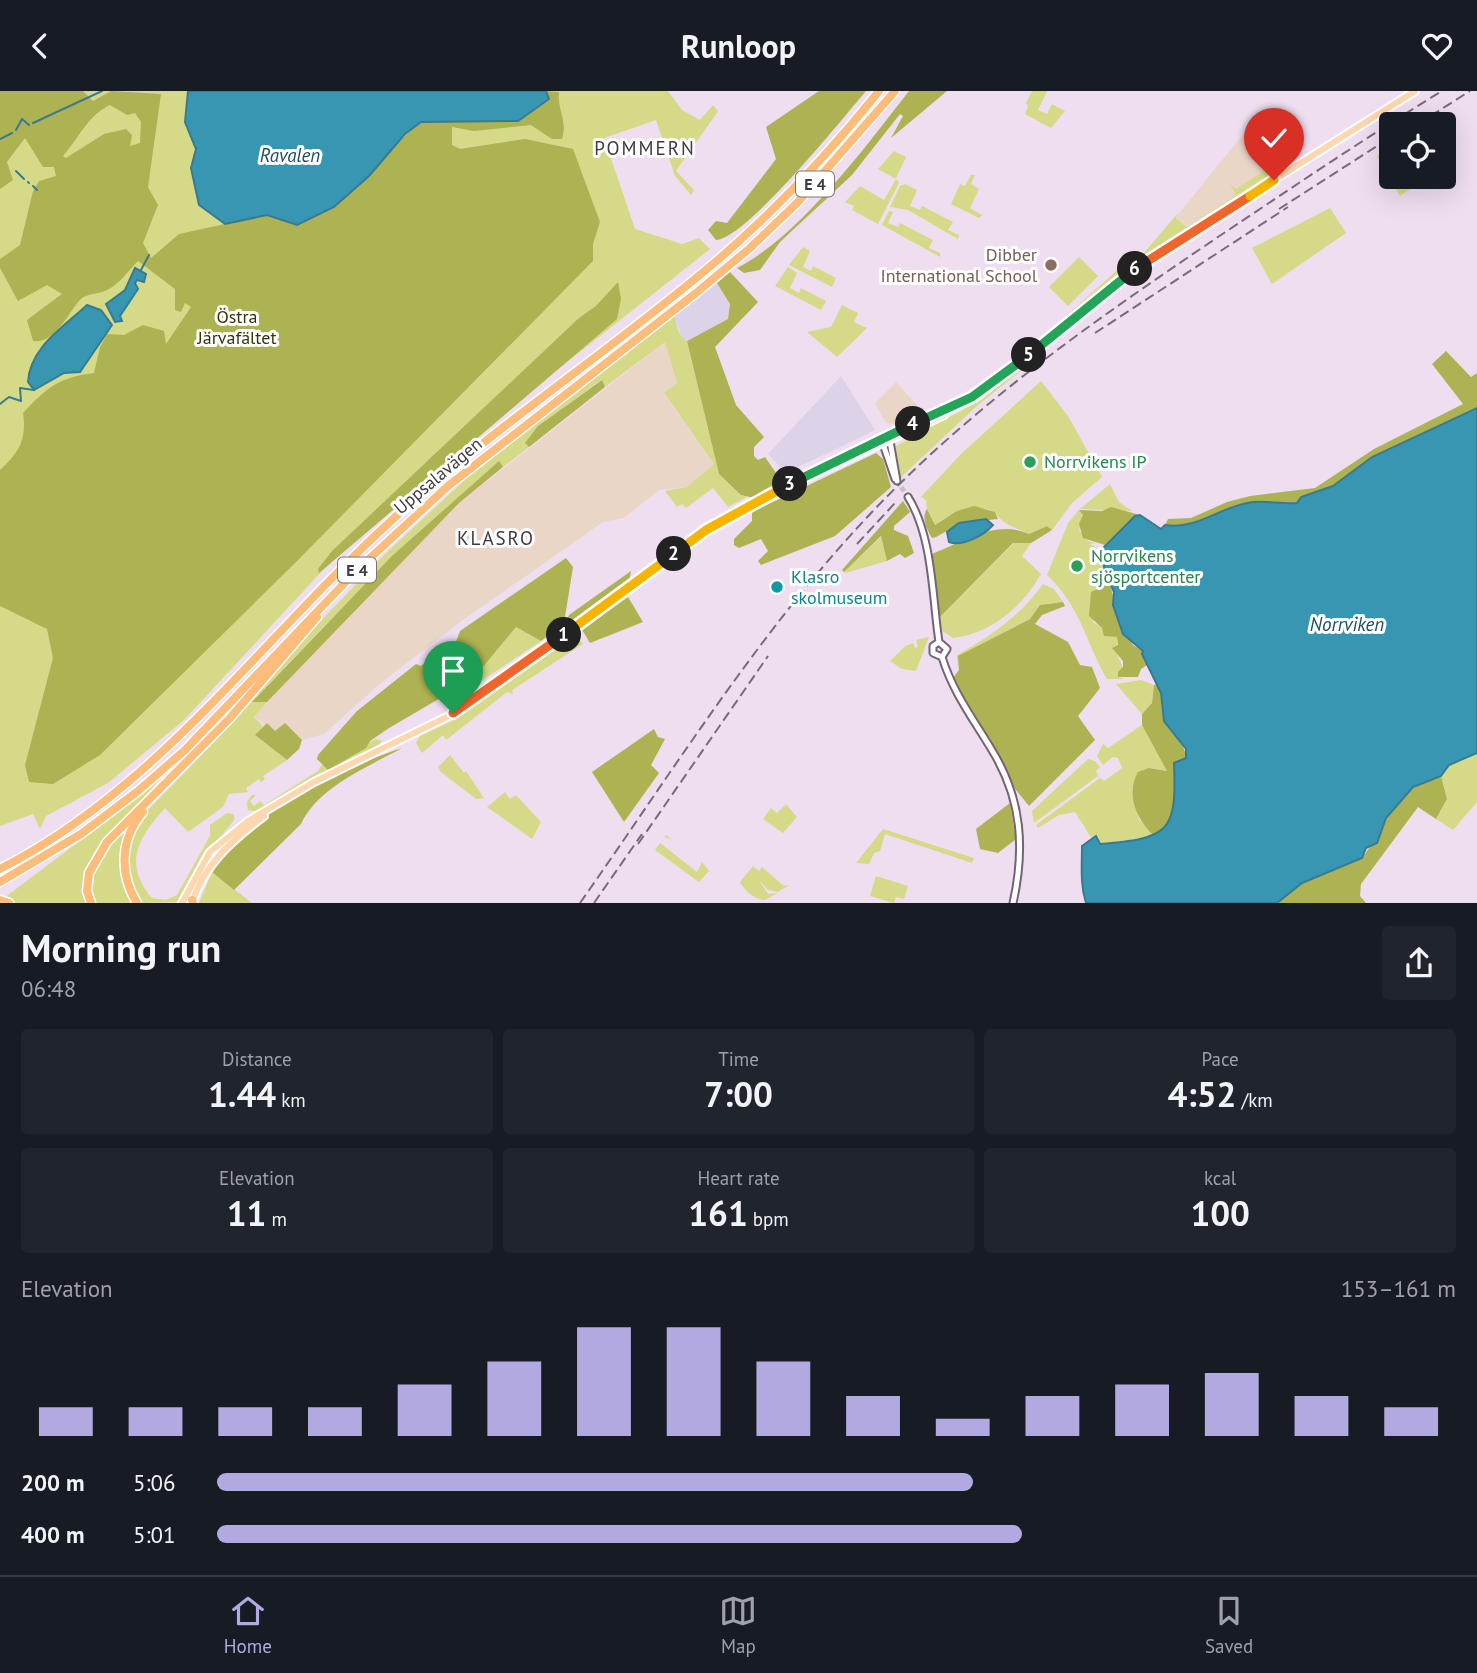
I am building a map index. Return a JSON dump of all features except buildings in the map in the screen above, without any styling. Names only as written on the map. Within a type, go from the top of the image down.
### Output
[{"type":"highway","name":"Uppsalavägen","points":[[0,868],[126,784],[188,728],[304,606],[392,520],[503,426],[733,247],[788,195],[879,91]]},
{"type":"highway","name":"Uppsalavägen","points":[[0,882],[80,834],[138,791],[226,708],[355,572],[479,460],[727,269],[797,203],[895,91]]},
{"type":"highway","points":[[91,903],[87,883],[99,852],[230,718],[355,572]]},
{"type":"highway","points":[[137,903],[124,872],[124,856],[129,835],[138,819],[182,768]]},
{"type":"highway","points":[[0,900],[9,903]]},
{"type":"main road","points":[[182,903],[197,872],[223,838],[284,799],[453,713],[706,530],[786,486],[972,397],[1135,268],[1415,91]]},
{"type":"main road","points":[[192,902],[203,876],[227,845],[284,799]]},
{"type":"street","points":[[885,439],[897,481],[885,439]]},
{"type":"street","points":[[908,497],[922,531],[939,642],[947,647],[942,657]]},
{"type":"street","points":[[939,642],[933,646],[933,653],[942,657],[957,696],[993,751],[1012,789],[1021,837],[1019,875],[1013,903]]},
{"type":"shaded area","points":[[1244,133],[1257,138],[1276,169],[1187,227],[1176,217]]},
{"type":"shaded area","points":[[717,283],[730,304],[728,319],[687,341],[683,339],[675,320],[676,315]]},
{"type":"shaded area","points":[[665,342],[677,383],[664,394],[714,464],[687,487],[659,490],[624,518],[603,522],[463,620],[382,682],[324,734],[302,740],[285,723],[275,732],[254,717],[309,655],[459,503]]},
{"type":"shaded area","points":[[841,376],[875,430],[786,473],[768,454]]},
{"type":"shaded area","points":[[896,382],[922,411],[893,424],[886,423],[875,403]]},
{"type":"green space","name":"Östra Järvafältet","points":[[0,91],[668,91],[682,110],[700,120],[713,105],[718,111],[676,171],[694,190],[691,195],[675,176],[656,120],[604,138],[635,229],[682,244],[699,238],[710,249],[443,460],[321,572],[184,720],[108,783],[46,816],[40,829],[33,814],[0,826]]},
{"type":"green space","name":"Östra Järvafältet","points":[[0,91],[83,91],[93,101],[111,91],[161,94],[148,187],[158,205],[143,243],[151,258],[179,234],[267,215],[297,225],[333,205],[357,187],[421,122],[548,99],[546,91],[559,92],[564,127],[562,139],[552,139],[531,125],[474,131],[452,127],[452,145],[460,149],[525,139],[573,149],[600,222],[593,244],[593,261],[295,563],[100,755],[53,784],[29,782],[25,765],[53,658],[47,629],[0,606],[0,470],[20,445],[24,431],[23,413],[54,385],[94,373],[100,347],[107,334],[124,335],[143,325],[164,331],[166,344],[191,307],[185,303],[181,312],[175,310],[175,289],[138,261],[121,280],[106,291],[82,298],[56,332],[41,341],[33,341],[27,320],[62,294],[47,285],[18,301],[0,268],[0,259],[20,245],[33,191],[39,181],[56,176],[54,167],[43,167],[25,138],[7,162],[13,180],[0,189]],"holes":[[[110,105],[127,115],[135,113],[141,122],[140,143],[130,146],[132,135],[126,129],[104,134],[66,158],[63,156],[89,121],[102,110]]]},
{"type":"green space","points":[[819,91],[866,91],[771,200],[730,234],[716,240],[708,230],[716,221],[727,223],[776,159],[766,127]]},
{"type":"green space","points":[[909,91],[947,91],[891,138],[903,116],[900,114],[852,175],[780,242],[760,270],[744,273],[737,268],[784,235],[808,212],[852,163]]},
{"type":"green space","points":[[1032,91],[1047,91],[1038,110],[1047,114],[1052,104],[1065,111],[1051,128],[1025,114],[1028,106],[1026,103]]},
{"type":"green space","points":[[1256,139],[1271,153],[1276,163],[1271,178],[1117,276],[1057,324],[1124,264],[1137,261],[1177,214],[1176,218],[1187,227],[1236,195],[1230,184],[1236,189],[1270,167],[1253,144]]},
{"type":"green space","points":[[894,151],[906,157],[896,178],[899,183],[878,224],[852,210],[854,206],[845,202],[860,186],[884,200],[896,179],[878,169]]},
{"type":"green space","points":[[971,175],[975,175],[971,184],[979,189],[970,208],[982,215],[979,218],[951,204],[960,184],[965,186]]},
{"type":"green space","points":[[905,184],[917,190],[910,206],[920,210],[922,206],[953,222],[948,230],[959,235],[958,239],[908,210],[890,207],[900,186]]},
{"type":"green space","points":[[1396,189],[1410,189],[1400,196]]},
{"type":"green space","points":[[1330,208],[1346,233],[1272,284],[1252,248]]},
{"type":"green space","points":[[889,211],[893,212],[888,223],[898,227],[900,223],[933,240],[929,248],[940,253],[940,257],[882,225]]},
{"type":"green space","points":[[803,247],[810,251],[803,267],[811,271],[813,266],[836,278],[832,287],[789,265]]},
{"type":"green space","points":[[1079,257],[1098,276],[1068,306],[1049,287]]},
{"type":"green space","points":[[788,267],[797,273],[790,288],[799,293],[801,288],[826,301],[821,310],[775,286]]},
{"type":"green space","points":[[730,272],[758,302],[715,347],[736,405],[764,437],[754,447],[754,456],[758,460],[765,457],[783,483],[754,498],[741,495],[719,474],[687,341],[728,319],[730,304],[717,283]]},
{"type":"green space","points":[[618,282],[621,299],[617,319],[319,573],[318,569],[332,551],[579,318],[596,306]]},
{"type":"green space","points":[[842,305],[858,313],[854,322],[867,328],[837,357],[807,332],[831,327]]},
{"type":"green space","points":[[676,315],[678,330],[687,341],[719,474],[741,495],[747,497],[728,507],[713,488],[686,508],[682,504],[677,507],[665,491],[687,487],[714,464],[664,393],[677,383],[665,342],[605,387],[601,380],[538,426],[526,443],[529,447],[503,467],[499,462],[403,548],[253,701],[267,702],[254,717],[263,726],[256,736],[287,760],[263,776],[265,779],[261,782],[259,779],[246,788],[248,792],[229,794],[223,807],[188,832],[165,808],[142,840],[136,862],[143,885],[152,898],[166,900],[177,895],[210,836],[210,825],[227,813],[233,814],[235,819],[200,862],[178,902],[140,903],[132,887],[127,863],[131,838],[147,811],[223,733],[286,657],[386,553],[469,476]]},
{"type":"green space","points":[[1446,351],[1471,377],[1477,373],[1477,408],[1372,457],[1333,486],[1303,497],[1297,503],[1252,502],[1183,527],[1165,525],[1168,519],[1191,518],[1227,502],[1250,496],[1315,488],[1374,449],[1463,404],[1432,364]]},
{"type":"green space","points":[[1018,370],[1022,370],[979,404],[899,479],[896,446],[981,400]]},
{"type":"green space","points":[[602,380],[605,387],[529,447],[525,443],[538,426]]},
{"type":"green space","name":"Norrvikens IP","points":[[1041,381],[1068,416],[1102,477],[1072,503],[1052,530],[1047,526],[1029,534],[1005,523],[995,512],[978,508],[964,509],[935,525],[927,509],[926,500],[921,497],[960,455]]},
{"type":"green space","points":[[876,453],[883,459],[891,487],[835,536],[761,565],[758,561],[768,551],[761,539],[739,548],[734,545],[734,539],[752,521],[752,512]]},
{"type":"green space","points":[[499,461],[503,467],[459,503],[267,702],[252,702],[392,556]]},
{"type":"green space","points":[[1110,484],[1119,502],[1132,511],[1080,509]]},
{"type":"green space","points":[[903,501],[910,512],[894,526],[894,530],[908,536],[914,553],[905,558],[900,554],[887,561],[881,536],[844,572],[842,570]]},
{"type":"green space","points":[[974,506],[995,512],[998,519],[961,523],[932,538],[925,520],[927,509],[935,525],[957,511]]},
{"type":"green space","points":[[1111,507],[1140,515],[1135,516],[1105,545],[1083,538],[1079,524],[1083,515],[1079,510],[1102,511]]},
{"type":"green space","points":[[1079,510],[1084,515],[1079,530],[1088,541],[1096,543],[1090,544],[1101,550],[1110,583],[1091,592],[1093,622],[1102,628],[1105,636],[1117,637],[1117,654],[1123,668],[1118,672],[1118,677],[1124,679],[1107,679],[1068,599],[1047,575],[1068,523]]},
{"type":"green space","points":[[1047,526],[1052,530],[1031,543],[1013,543],[939,618],[932,554],[992,531],[1017,530],[1029,534]]},
{"type":"green space","points":[[882,536],[887,561],[844,572]]},
{"type":"green space","points":[[1014,543],[1031,543],[1022,556],[1041,574],[1025,597],[1004,617],[980,631],[953,638],[941,630],[939,618]]},
{"type":"green space","points":[[566,558],[573,567],[564,623],[541,641],[516,627],[473,679],[389,728],[370,741],[366,748],[328,770],[317,759],[357,711],[416,664],[421,666],[433,655],[441,659],[451,655],[460,631]]},
{"type":"green space","points":[[631,571],[629,583],[562,630],[569,615]]},
{"type":"green space","points":[[1110,583],[1118,618],[1133,645],[1144,652],[1147,665],[1141,669],[1138,677],[1118,677],[1123,661],[1112,648],[1118,645],[1117,637],[1104,636],[1102,628],[1089,616],[1091,592]]},
{"type":"green space","points":[[1043,584],[1054,589],[1063,602],[1045,604],[1030,619],[959,656],[958,672],[957,655],[1004,624]]},
{"type":"green space","points":[[628,597],[643,622],[590,643],[581,628]]},
{"type":"green space","points":[[1063,602],[1065,606],[1042,615],[1035,624],[1068,642],[1080,665],[1092,667],[1100,688],[1078,716],[1095,740],[1029,806],[1016,790],[952,679],[959,670],[958,656],[1030,619],[1040,605]]},
{"type":"green space","points":[[516,627],[541,641],[459,696],[444,696],[473,679]]},
{"type":"green space","points":[[575,634],[583,644],[512,690],[513,694],[507,692],[446,740],[443,735],[422,753],[416,743],[420,736],[456,719],[455,717]]},
{"type":"green space","points":[[929,637],[916,671],[902,669],[890,661],[905,646],[913,643],[915,648],[918,647],[916,640]]},
{"type":"green space","points":[[1141,680],[1154,685],[1152,703],[1142,714],[1116,684]]},
{"type":"green space","points":[[1158,684],[1164,720],[1182,744],[1186,758],[1174,763],[1176,801],[1171,820],[1154,836],[1138,815],[1133,789],[1138,772],[1149,768],[1167,771],[1142,725],[1142,714],[1152,703],[1154,685]]},
{"type":"green space","points":[[267,723],[275,731],[285,723],[302,740],[299,749],[287,760],[255,735]]},
{"type":"green space","points":[[1142,725],[1168,771],[1150,768],[1132,788],[1139,819],[1154,836],[1100,844],[1098,836],[1092,839],[1075,812],[1059,815],[1038,828],[1036,825],[1100,778],[1104,781],[1122,768],[1118,758],[1113,757],[1103,765],[1097,756],[1103,744],[1108,748]]},
{"type":"green space","points":[[654,729],[658,737],[665,739],[651,765],[659,773],[624,822],[592,772]]},
{"type":"green space","points":[[376,739],[382,741],[375,749],[311,780],[259,812],[248,810],[247,802],[252,795],[256,795],[250,801],[254,806],[260,801],[264,805],[318,771],[322,764]]},
{"type":"green space","points":[[402,748],[345,779],[319,799],[301,824],[234,890],[212,872],[249,830],[296,796],[350,768]]},
{"type":"green space","points":[[1477,753],[1477,802],[1453,830],[1436,819],[1447,799],[1441,776],[1449,765]]},
{"type":"green space","points":[[450,755],[464,773],[466,771],[484,798],[476,799],[441,772],[438,767]]},
{"type":"green space","points":[[1088,759],[1095,761],[1100,767],[1096,771],[1098,776],[1034,823],[1032,811]]},
{"type":"green space","points":[[1441,776],[1447,799],[1436,819],[1418,807],[1361,884],[1360,896],[1366,903],[1277,903],[1302,883],[1362,858],[1382,830],[1386,818],[1413,787]]},
{"type":"green space","points":[[161,780],[167,781],[96,850],[84,875],[83,888],[87,903],[17,903],[4,898]]},
{"type":"green space","points":[[505,792],[510,799],[516,795],[541,822],[532,839],[487,807]]},
{"type":"green space","points":[[1010,803],[1016,839],[998,853],[980,849],[976,829]]},
{"type":"green space","points":[[786,804],[797,817],[783,833],[763,819],[771,808],[777,813]]},
{"type":"green space","points":[[132,821],[120,862],[122,882],[131,903],[95,903],[92,879],[95,868],[107,848]]},
{"type":"green space","points":[[883,829],[974,858],[972,863],[885,834],[880,851],[874,853],[869,864],[856,863]]},
{"type":"green space","points":[[660,843],[697,872],[702,862],[709,871],[699,882],[655,850]]},
{"type":"green space","points":[[753,866],[759,871],[762,867],[784,886],[789,885],[778,892],[768,890],[759,880],[768,894],[778,893],[761,900],[747,891],[740,882]]},
{"type":"green space","points":[[212,872],[252,903],[199,903]]},
{"type":"green space","points":[[876,876],[908,886],[904,899],[896,897],[894,903],[870,896]]},
{"type":"water","name":"Ravalen","points":[[188,91],[546,91],[549,99],[518,121],[421,122],[405,134],[369,176],[334,207],[297,225],[267,215],[225,224],[199,205],[191,168],[196,149],[185,122]]},
{"type":"water","points":[[135,268],[146,274],[144,282],[137,280],[135,283],[138,289],[120,316],[122,321],[115,322],[106,304],[125,290]]},
{"type":"water","points":[[87,305],[101,310],[112,325],[80,372],[64,373],[34,390],[28,382],[30,370],[41,348]]},
{"type":"water","name":"Norrviken","points":[[1477,408],[1477,753],[1449,765],[1441,776],[1413,787],[1386,818],[1377,843],[1366,848],[1362,858],[1302,883],[1277,903],[1086,903],[1082,882],[1082,846],[1096,836],[1100,844],[1123,842],[1155,834],[1164,827],[1170,818],[1173,804],[1174,763],[1186,758],[1186,749],[1164,721],[1161,693],[1142,654],[1143,651],[1123,634],[1113,605],[1114,592],[1105,572],[1101,550],[1135,516],[1140,515],[1161,529],[1165,525],[1177,526],[1199,521],[1241,504],[1297,503],[1301,497],[1333,486],[1372,457]]},
{"type":"water","points":[[986,519],[993,525],[984,533],[961,543],[949,542],[947,532],[959,523]]},
{"type":"waterway","points":[[33,123],[102,91]]},
{"type":"waterway","points":[[16,130],[22,119],[29,125]]},
{"type":"waterway","points":[[0,139],[12,133]]},
{"type":"waterway","points":[[16,171],[24,179]]},
{"type":"waterway","points":[[33,186],[37,190]]},
{"type":"waterway","points":[[141,270],[149,255]]},
{"type":"waterway","points":[[0,404],[9,397],[21,401],[20,388],[34,390]]},
{"type":"tunnel","points":[[897,481],[908,497]]},
{"type":"railway","points":[[580,903],[719,702],[792,604],[831,557],[912,472],[994,400],[1079,334],[1215,239],[1442,91]]},
{"type":"railway","points":[[1437,112],[1470,91]]},
{"type":"railway","points":[[1279,209],[1379,145]]},
{"type":"railway","points":[[1095,333],[1288,207]]},
{"type":"railway","points":[[857,544],[895,503]]},
{"type":"railway","points":[[638,844],[768,656]]},
{"type":"railway","points":[[594,903],[642,834]]},
{"type":"place","name":"Dibber International School","points":[[1051,265]]},
{"type":"place","name":"Norrvikens IP","points":[[1030,462]]},
{"type":"place","name":"Norrvikens sjösportcenter","points":[[1077,566]]},
{"type":"place","name":"Klasro skolmuseum","points":[[777,587]]},
{"type":"district","name":"POMMERN","points":[[645,148]]},
{"type":"district","name":"KLASRO","points":[[496,538]]},
{"type":"route","points":[[453,713],[514,672],[706,530],[830,463],[982,391],[1068,324],[1123,276],[1274,180]]}]
